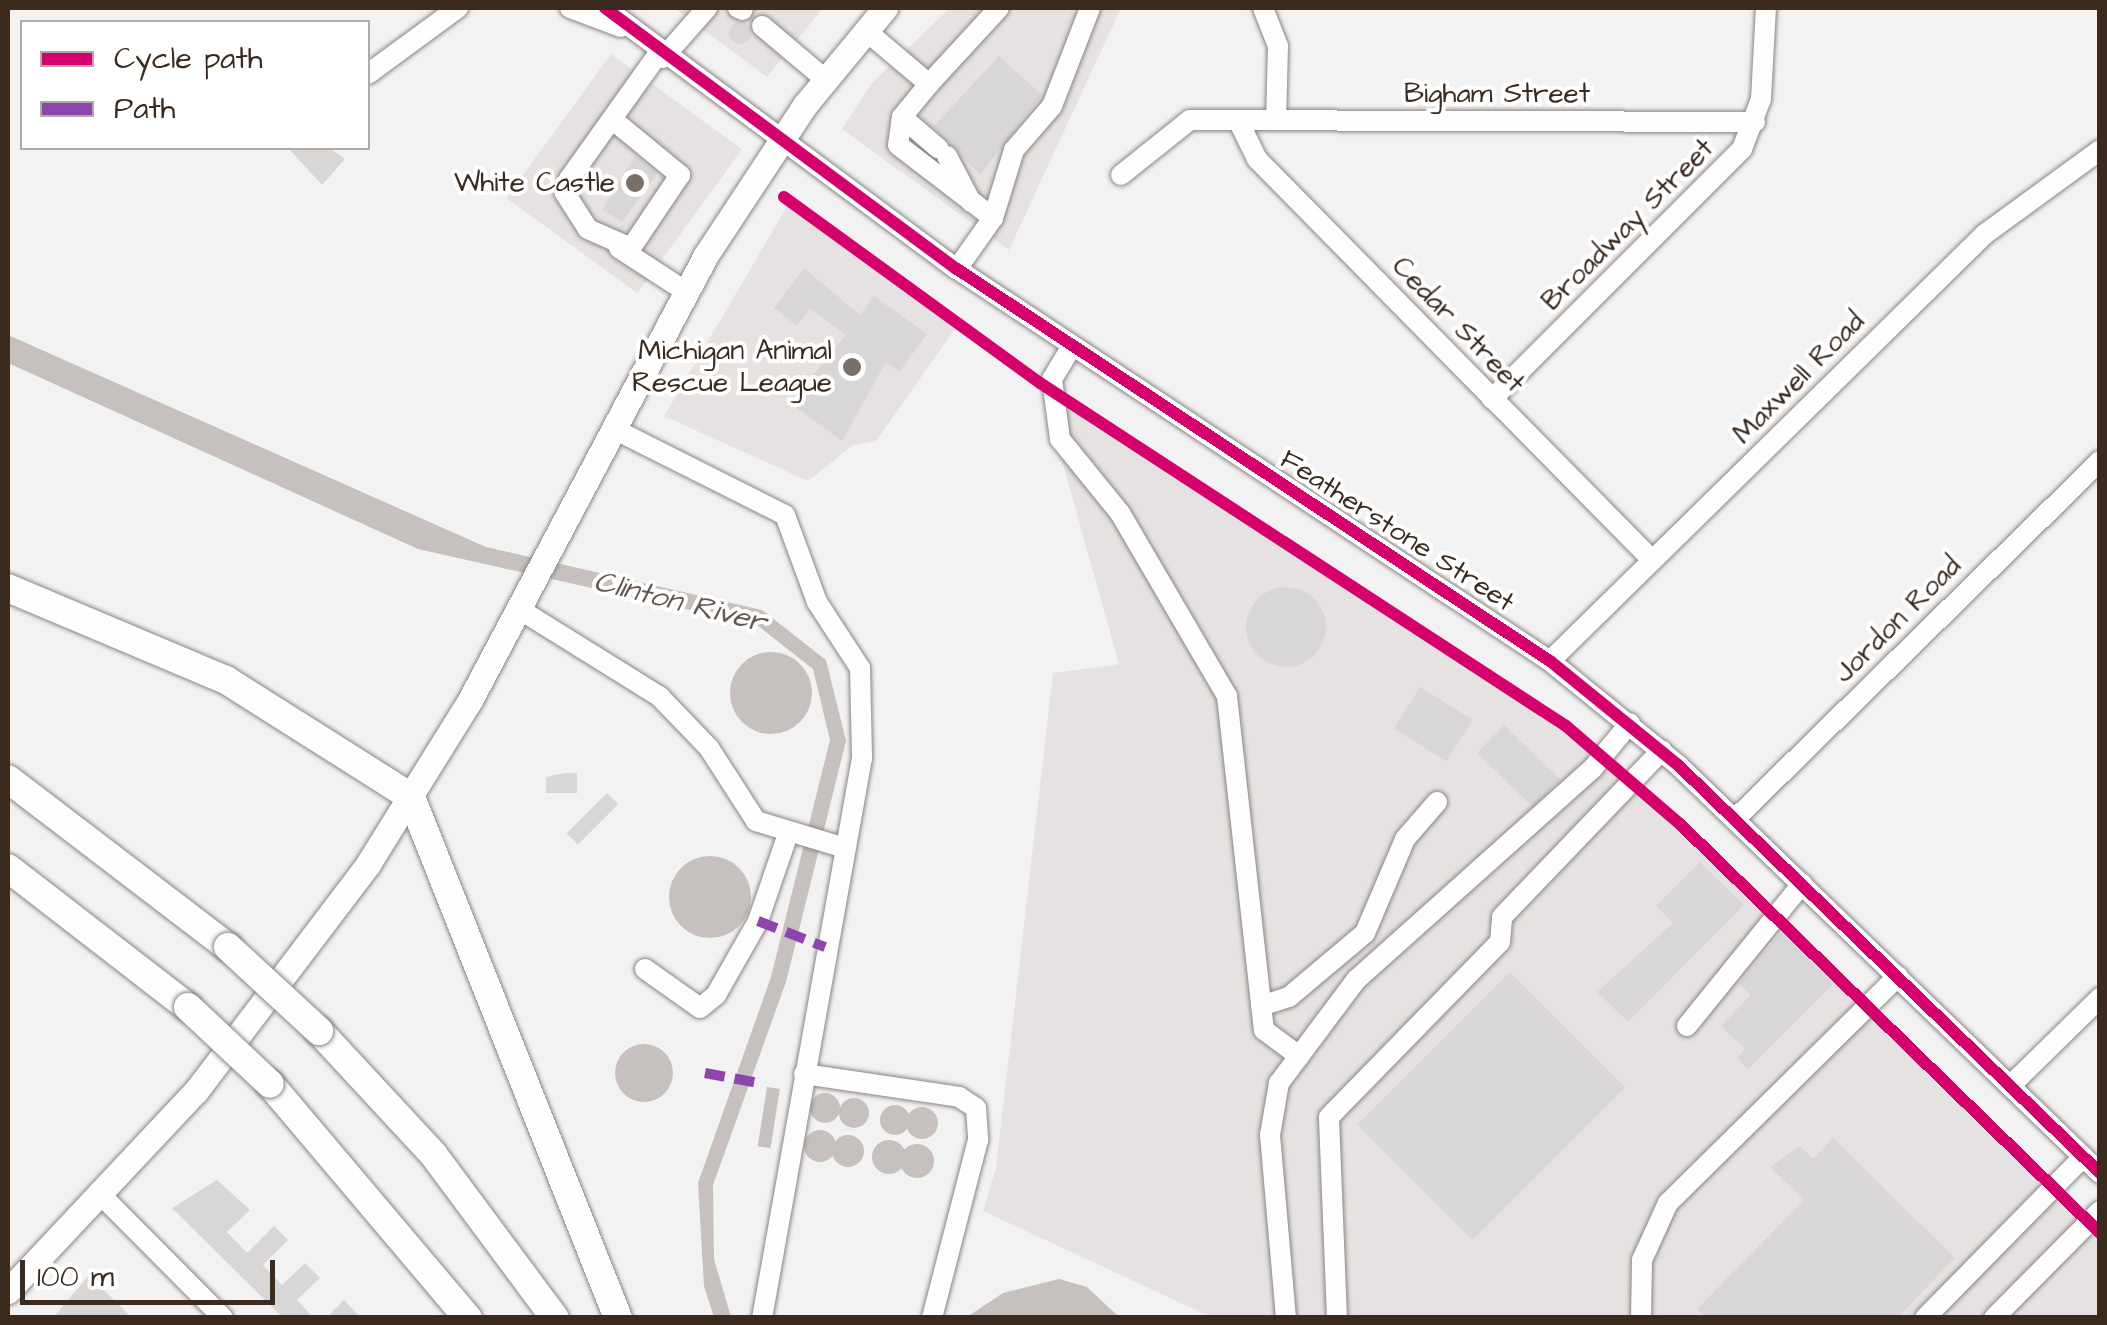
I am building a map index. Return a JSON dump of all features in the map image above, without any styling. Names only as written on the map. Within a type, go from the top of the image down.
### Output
[{"type":"highway","points":[[8,588],[226,680],[411,796],[618,1318]]},
{"type":"highway","points":[[8,778],[228,947],[319,1031],[433,1154],[555,1318]]},
{"type":"highway","points":[[8,868],[188,1006],[270,1084],[468,1318]]},
{"type":"highway","points":[[8,888],[47,896]]},
{"type":"main road","points":[[8,1291],[101,1196],[256,1017],[411,796],[521,605],[685,291],[779,142],[825,79],[886,8]]},
{"type":"street","points":[[370,73],[458,8]]},
{"type":"street","name":"Featherstone Street","points":[[570,8],[621,27],[957,269],[1550,661],[1662,750],[1736,818],[2100,1173]]},
{"type":"street","name":"Featherstone Street","points":[[606,8],[621,27]]},
{"type":"street","points":[[685,291],[619,248],[565,204],[569,179],[661,56],[707,8]]},
{"type":"street","points":[[898,126],[929,84],[999,8]]},
{"type":"street","points":[[957,269],[993,218],[1014,150],[1052,106],[1090,8]]},
{"type":"street","points":[[1262,8],[1278,46],[1276,120]]},
{"type":"street","name":"Broadway Street","points":[[1492,399],[1733,161],[1755,122],[1766,8]]},
{"type":"street","points":[[762,26],[825,79]]},
{"type":"street","points":[[866,30],[929,84]]},
{"type":"street","points":[[612,120],[680,176],[641,244],[619,248]]},
{"type":"street","name":"Bigham Street","points":[[1121,175],[1174,126],[1238,120],[1755,122]]},
{"type":"street","name":"Cedar Street","points":[[1238,120],[1257,159],[1652,560]]},
{"type":"street","points":[[898,126],[942,152],[972,202]]},
{"type":"street","points":[[898,126],[972,202],[993,218]]},
{"type":"street","name":"Maxwell Road","points":[[1550,661],[1985,234],[2100,150]]},
{"type":"street","points":[[1072,346],[1052,378],[1060,440],[1120,513],[1227,696],[1253,869],[1264,1030],[1299,1056]]},
{"type":"street","points":[[614,429],[765,498],[793,524],[818,602],[860,668],[862,758],[839,846],[762,1318]]},
{"type":"street","name":"Jordon Road","points":[[1736,818],[2100,460]]},
{"type":"street","points":[[521,605],[659,696],[709,748],[756,821],[839,846]]},
{"type":"street","points":[[1286,1318],[1270,1135],[1279,1083],[1356,980],[1593,768],[1630,723]]},
{"type":"street","points":[[1337,1318],[1329,1117],[1500,942],[1502,916],[1662,750]]},
{"type":"street","points":[[1260,1006],[1289,998],[1365,934],[1404,840],[1438,802]]},
{"type":"street","points":[[645,969],[700,1008],[716,995],[758,920],[795,834]]},
{"type":"street","points":[[1687,1026],[1802,884]]},
{"type":"street","points":[[1641,1318],[1642,1260],[1668,1203],[1898,976]]},
{"type":"street","points":[[2010,1086],[2100,998]]},
{"type":"street","points":[[804,1074],[960,1097],[976,1108],[978,1140],[932,1318]]},
{"type":"street","points":[[1924,1318],[2083,1156]]},
{"type":"street","points":[[101,1196],[223,1318]]},
{"type":"street","points":[[1994,1318],[2100,1211]]},
{"type":"shaded area","points":[[674,8],[823,8],[767,77]]},
{"type":"shaded area","points":[[950,8],[1121,8],[1009,250],[842,129],[871,84]]},
{"type":"shaded area","points":[[611,54],[742,149],[637,293],[506,198]]},
{"type":"shaded area","points":[[788,205],[957,326],[876,441],[853,445],[808,481],[664,416]]},
{"type":"shaded area","points":[[1042,389],[1516,695],[1658,809],[2099,1238],[2099,1317],[1211,1317],[983,1211],[996,1168],[1053,673],[1119,664]]},
{"type":"water","name":"Clinton River","points":[[8,335],[486,547],[762,610],[826,660],[846,741],[786,982],[713,1185],[714,1259],[731,1317],[714,1317],[704,1286],[698,1183],[771,977],[830,740],[813,669],[757,625],[418,549],[8,363]]},
{"type":"water","points":[[771,652],[787,655],[800,664],[809,677],[809,709],[800,722],[787,731],[771,734],[755,731],[742,722],[733,709],[730,693],[733,677],[742,664],[755,655]]},
{"type":"water","points":[[710,856],[726,859],[739,868],[748,881],[748,913],[739,926],[726,935],[710,938],[694,935],[681,926],[672,913],[669,897],[672,881],[681,868],[694,859]]},
{"type":"water","points":[[644,1044],[665,1052],[673,1073],[665,1094],[644,1102],[623,1094],[615,1073],[623,1052]]},
{"type":"water","points":[[767,1087],[780,1089],[770,1148],[758,1146]]},
{"type":"water","points":[[825,1093],[835,1098],[840,1108],[835,1118],[825,1123],[815,1118],[810,1108],[815,1098]]},
{"type":"water","points":[[854,1098],[865,1102],[869,1113],[865,1124],[854,1128],[843,1124],[839,1113],[843,1102]]},
{"type":"water","points":[[895,1105],[906,1109],[910,1120],[906,1131],[895,1135],[884,1131],[880,1120],[884,1109]]},
{"type":"water","points":[[922,1107],[933,1112],[938,1123],[933,1134],[922,1139],[911,1134],[906,1123],[911,1112]]},
{"type":"water","points":[[820,1130],[831,1135],[836,1146],[831,1157],[820,1162],[809,1157],[804,1146],[809,1135]]},
{"type":"water","points":[[848,1135],[860,1139],[864,1151],[860,1163],[848,1167],[836,1163],[832,1151],[836,1139]]},
{"type":"water","points":[[889,1140],[901,1145],[906,1157],[901,1169],[889,1174],[877,1169],[872,1157],[877,1145]]},
{"type":"water","points":[[917,1144],[929,1149],[934,1161],[929,1173],[917,1178],[905,1173],[900,1161],[905,1149]]},
{"type":"water","points":[[1059,1279],[1087,1287],[1119,1317],[967,1317],[1003,1293]]},
{"type":"building","points":[[736,22],[744,22],[751,33],[744,44],[736,44],[729,37],[729,29]]},
{"type":"building","points":[[999,56],[1042,95],[980,175],[934,126]]},
{"type":"building","points":[[290,150],[333,150],[345,159],[322,185]]},
{"type":"building","name":"White Castle","points":[[635,156],[657,174],[622,222],[602,210]]},
{"type":"building","name":"Michigan Animal Rescue League","points":[[804,268],[860,315],[874,296],[927,334],[899,372],[886,362],[842,441],[790,403],[846,335],[810,309],[797,326],[774,308]]},
{"type":"building","points":[[1286,587],[1301,590],[1314,599],[1323,612],[1323,642],[1314,655],[1301,664],[1286,667],[1271,664],[1258,655],[1249,642],[1246,627],[1249,612],[1258,599],[1271,590]]},
{"type":"building","points":[[1420,687],[1473,720],[1447,761],[1394,729]]},
{"type":"building","points":[[1504,725],[1560,779],[1533,807],[1477,753]]},
{"type":"building","points":[[577,773],[577,793],[546,793],[546,777]]},
{"type":"building","points":[[607,793],[618,804],[578,845],[567,833]]},
{"type":"building","points":[[1700,862],[1744,905],[1628,1022],[1597,992],[1673,923],[1656,906]]},
{"type":"building","points":[[1781,932],[1833,984],[1748,1069],[1737,1058],[1745,1049],[1721,1026],[1751,995],[1739,984]]},
{"type":"building","points":[[1510,972],[1625,1087],[1473,1240],[1357,1125]]},
{"type":"building","points":[[1833,1138],[1955,1258],[1897,1318],[1706,1318],[1697,1309],[1804,1200],[1770,1167],[1800,1146],[1813,1159]]},
{"type":"building","points":[[217,1180],[250,1210],[227,1232],[247,1253],[274,1226],[288,1240],[263,1265],[282,1285],[305,1263],[320,1278],[297,1300],[314,1318],[283,1318],[172,1208]]},
{"type":"building","points":[[89,1275],[132,1318],[53,1318]]},
{"type":"building","points":[[344,1300],[361,1318],[326,1318]]},
{"type":"marked path","points":[[758,921],[825,947]]},
{"type":"marked path","points":[[705,1073],[764,1084]]},
{"type":"cycle path","points":[[605,8],[957,269],[1550,661],[1679,766],[2100,1173]]},
{"type":"cycle path","points":[[784,197],[1040,383],[1566,726],[1680,824],[2100,1233]]},
{"type":"place","name":"White Castle","points":[[635,183]]},
{"type":"place","name":"Michigan Animal Rescue League","points":[[852,367]]}]
